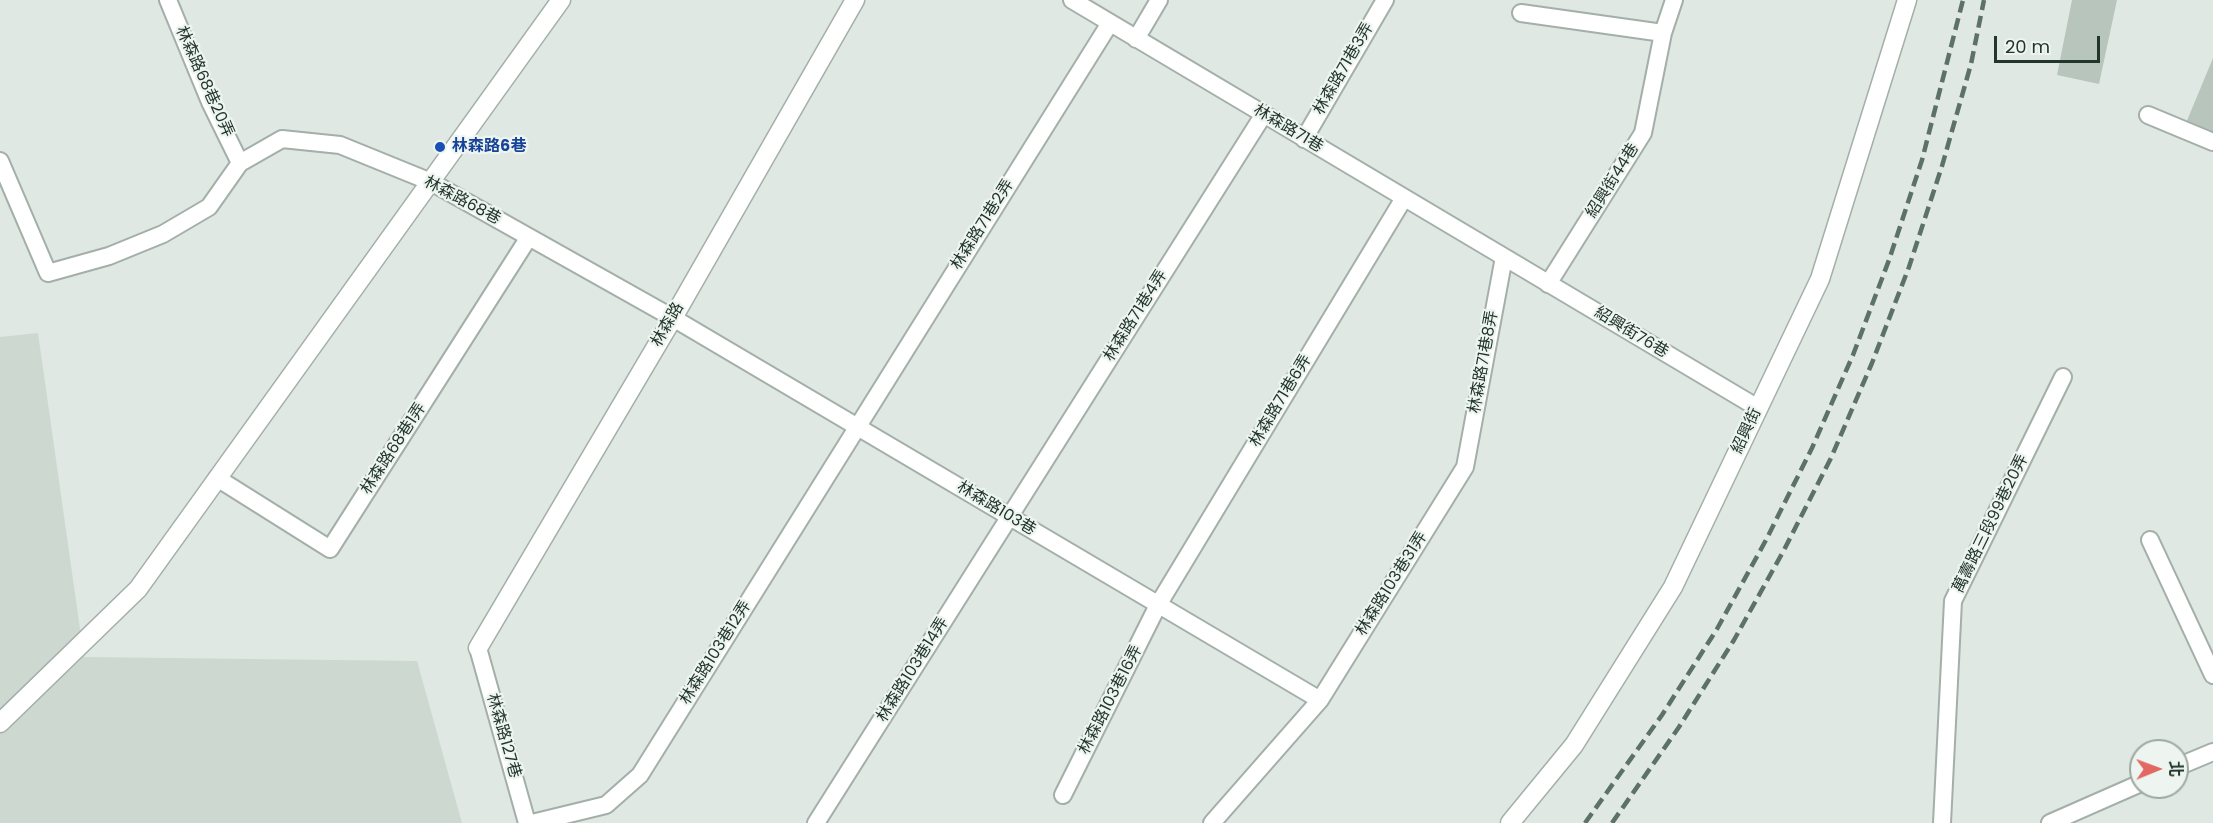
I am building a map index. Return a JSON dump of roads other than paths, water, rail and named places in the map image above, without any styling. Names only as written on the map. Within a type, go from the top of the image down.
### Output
[{"type":"street","points":[[0,723],[138,589],[561,0]]},
{"type":"street","name":"林森路","points":[[478,648],[673,318],[855,0]]},
{"type":"street","name":"紹興街","points":[[1510,823],[1574,745],[1673,587],[1820,279],[1907,0]]},
{"type":"lane","name":"林森路68巷20弄","points":[[168,0],[210,102],[240,162]]},
{"type":"lane","name":"林森路71巷","points":[[1072,0],[1503,258]]},
{"type":"lane","points":[[1136,39],[1159,0]]},
{"type":"lane","name":"林森路71巷3弄","points":[[1304,139],[1384,0]]},
{"type":"lane","name":"紹興街44巷","points":[[1548,284],[1643,133],[1663,33],[1674,0]]},
{"type":"lane","points":[[1521,13],[1663,33]]},
{"type":"lane","name":"林森路71巷2弄","points":[[857,427],[1110,23]]},
{"type":"lane","name":"林森路71巷4弄","points":[[1009,517],[1264,114]]},
{"type":"lane","points":[[2148,115],[2213,142]]},
{"type":"lane","name":"林森路68巷","points":[[240,162],[282,139],[340,145],[430,182],[673,318]]},
{"type":"lane","points":[[0,161],[48,273],[109,256],[163,234],[208,207],[240,162]]},
{"type":"lane","name":"林森路71巷6弄","points":[[1158,605],[1404,198]]},
{"type":"lane","name":"林森路68巷1弄","points":[[217,478],[330,549],[529,237]]},
{"type":"lane","name":"紹興街76巷","points":[[1503,258],[1758,408]]},
{"type":"lane","name":"林森路71巷8弄","points":[[1465,467],[1503,258]]},
{"type":"lane","name":"林森路103巷","points":[[673,318],[1320,700]]},
{"type":"lane","name":"萬壽路三段99巷20弄","points":[[1942,823],[1953,601],[2063,377]]},
{"type":"lane","name":"林森路103巷12弄","points":[[532,823],[606,806],[640,775],[857,427]]},
{"type":"lane","name":"林森路103巷31弄","points":[[1212,823],[1320,700],[1465,467]]},
{"type":"lane","name":"林森路103巷14弄","points":[[816,823],[1009,517]]},
{"type":"lane","points":[[2150,540],[2213,675]]},
{"type":"lane","name":"林森路103巷16弄","points":[[1063,795],[1158,605]]},
{"type":"lane","name":"林森路127巷","points":[[478,648],[527,823]]},
{"type":"lane","points":[[2189,762],[2213,752]]},
{"type":"lane","points":[[2050,823],[2129,788]]},
{"type":"railway","points":[[1585,823],[1662,715],[1717,629],[1766,540],[1812,448],[1853,355],[1889,260],[1922,160],[1963,0]]},
{"type":"railway","points":[[1612,823],[1679,727],[1734,640],[1831,458],[1872,363],[1909,267],[1942,166],[1971,64],[1984,0]]},
{"type":"place","name":"林森路6巷","points":[[440,147]]}]
